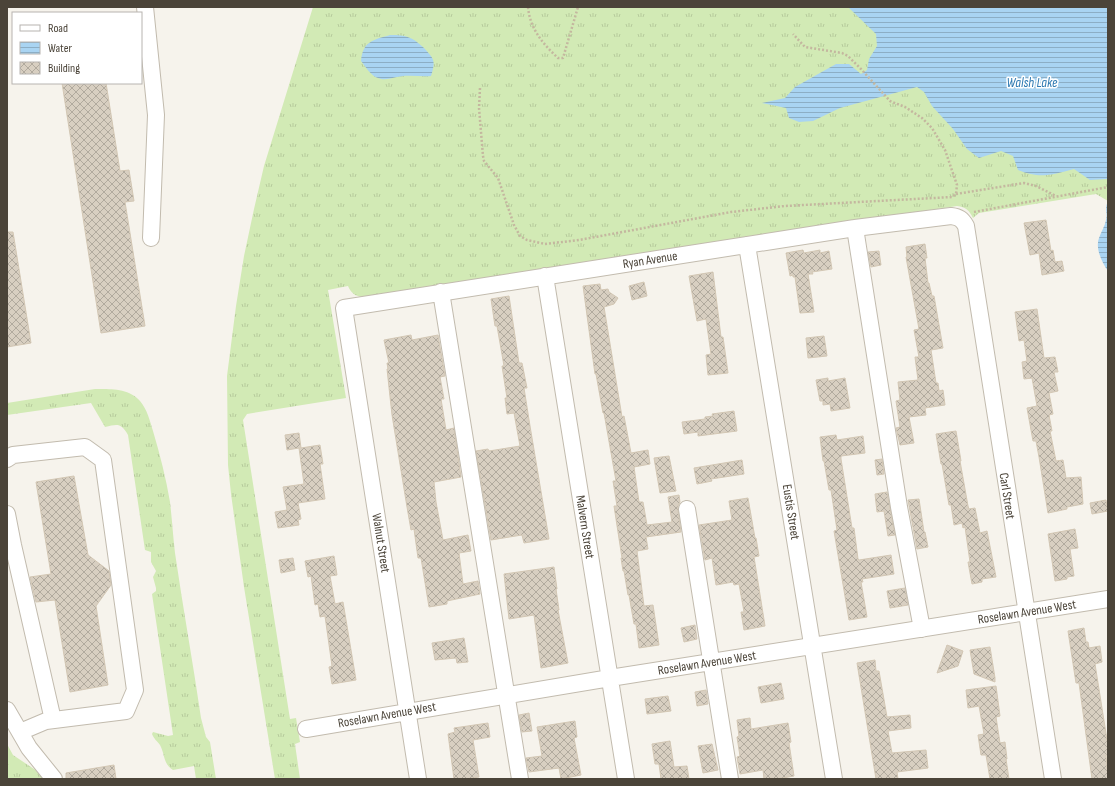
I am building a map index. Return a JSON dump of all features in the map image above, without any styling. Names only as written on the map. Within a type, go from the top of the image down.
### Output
[{"type":"street","points":[[145,7],[156,114],[151,238]]},
{"type":"street","name":"Ryan Avenue","points":[[344,308],[855,228],[944,216],[960,219]]},
{"type":"street","name":"Carl Street","points":[[960,219],[966,226],[1025,612],[1053,779]]},
{"type":"street","points":[[855,228],[899,507],[922,628]]},
{"type":"street","name":"Eustis Street","points":[[747,245],[834,779]]},
{"type":"street","name":"Malvern Street","points":[[545,276],[626,779]]},
{"type":"street","points":[[442,292],[520,779]]},
{"type":"street","name":"Walnut Street","points":[[344,308],[418,779]]},
{"type":"street","points":[[7,459],[13,455],[84,447],[103,460],[135,690],[126,711],[46,721],[20,732]]},
{"type":"street","points":[[687,510],[710,662],[730,779]]},
{"type":"street","points":[[7,514],[10,546],[53,720]]},
{"type":"street","name":"Roselawn Avenue West","points":[[306,729],[610,678],[1108,599]]},
{"type":"street","points":[[7,710],[29,748],[54,779]]},
{"type":"path","points":[[528,7],[530,22],[535,32],[558,58],[562,58],[578,7]]},
{"type":"path","points":[[793,34],[805,47],[842,53],[848,56],[894,104],[913,111],[932,128],[945,150],[957,185],[956,194]]},
{"type":"path","points":[[480,88],[480,115],[484,161],[498,178],[514,225],[520,236],[536,243],[579,240],[739,211],[785,206],[952,197],[956,194],[1024,183],[1036,186],[1057,197]]},
{"type":"path","points":[[960,219],[978,211],[1108,187]]},
{"type":"green space","points":[[313,7],[1108,7],[1108,201],[1096,194],[979,213],[973,218],[967,209],[957,206],[362,297],[357,296],[350,291],[348,286],[328,290],[346,398],[247,414],[243,420],[290,719],[296,718],[300,742],[295,744],[300,779],[275,779],[244,587],[231,494],[228,465],[227,376],[244,256],[264,166]]},
{"type":"green space","points":[[95,389],[125,391],[136,397],[145,408],[151,423],[165,475],[171,508],[175,553],[201,718],[206,737],[210,742],[216,779],[196,779],[194,766],[173,770],[170,768],[167,765],[162,748],[152,734],[153,732],[168,736],[173,735],[152,594],[156,591],[153,577],[156,571],[151,562],[151,552],[145,550],[128,435],[119,425],[105,427],[91,403],[7,415],[7,403]]},
{"type":"green space","points":[[7,744],[13,755],[43,775],[45,779],[7,779]]},
{"type":"water","name":"Walsh Lake","points":[[848,7],[1108,7],[1108,179],[1090,180],[1074,169],[1046,175],[1026,173],[1018,170],[1013,156],[1001,151],[979,158],[967,149],[953,129],[932,106],[924,92],[917,87],[840,108],[813,121],[799,122],[789,118],[786,108],[762,103],[785,98],[795,87],[836,64],[849,64],[861,74],[867,70],[869,59],[877,46],[876,34]]},
{"type":"water","points":[[390,35],[409,37],[424,48],[434,63],[431,76],[401,76],[381,79],[375,77],[371,73],[361,61],[364,49],[370,42]]},
{"type":"water","points":[[1108,201],[1108,271],[1101,260],[1098,242],[1106,220],[1106,207]]},
{"type":"building","points":[[62,84],[106,84],[120,171],[129,170],[134,201],[125,202],[145,326],[101,333]]},
{"type":"building","points":[[1046,220],[1051,251],[1053,250],[1055,262],[1062,261],[1064,271],[1042,275],[1039,253],[1030,255],[1024,223]]},
{"type":"building","points":[[7,232],[13,232],[31,343],[7,347]]},
{"type":"building","points":[[925,244],[928,283],[932,296],[934,296],[943,348],[931,350],[936,383],[938,383],[939,391],[943,390],[945,405],[925,408],[926,415],[909,417],[914,443],[900,445],[896,428],[900,427],[896,401],[900,400],[898,382],[918,380],[915,357],[919,357],[914,330],[919,329],[906,257],[906,247]]},
{"type":"building","points":[[803,250],[804,253],[820,250],[820,253],[829,251],[832,269],[808,274],[814,312],[800,313],[795,277],[793,277],[793,275],[790,276],[786,253]]},
{"type":"building","points":[[879,251],[881,265],[871,267],[868,252]]},
{"type":"building","points":[[713,272],[721,337],[723,337],[728,373],[708,375],[706,355],[711,354],[706,319],[697,321],[689,276]]},
{"type":"building","points":[[644,282],[647,296],[632,300],[629,286]]},
{"type":"building","points":[[600,284],[601,290],[608,289],[609,292],[618,298],[614,304],[604,307],[622,417],[624,416],[631,453],[648,450],[650,464],[634,467],[639,502],[643,502],[647,525],[672,522],[668,497],[679,495],[680,502],[678,510],[681,532],[646,537],[648,549],[637,551],[644,606],[653,605],[659,645],[639,648],[636,624],[634,624],[623,571],[614,506],[617,506],[613,481],[616,481],[604,413],[595,374],[583,286]]},
{"type":"building","points":[[509,296],[519,363],[522,363],[527,388],[524,388],[549,539],[524,543],[522,535],[491,540],[476,451],[488,449],[489,451],[520,446],[514,413],[507,414],[505,398],[507,398],[502,366],[504,366],[497,326],[495,326],[491,299]]},
{"type":"building","points":[[1037,309],[1044,358],[1055,357],[1058,372],[1054,372],[1058,391],[1049,393],[1053,414],[1049,415],[1052,431],[1050,431],[1056,461],[1063,460],[1066,478],[1081,477],[1083,504],[1048,513],[1036,441],[1033,441],[1027,408],[1037,406],[1032,378],[1024,379],[1022,362],[1027,361],[1024,340],[1019,341],[1015,312]]},
{"type":"building","points":[[411,335],[412,340],[438,335],[445,376],[440,377],[444,399],[441,399],[446,430],[454,428],[461,477],[434,482],[436,502],[443,540],[468,535],[471,551],[459,553],[463,584],[478,581],[480,594],[447,601],[447,604],[429,607],[421,558],[418,558],[414,529],[411,530],[407,507],[392,415],[387,369],[387,363],[389,363],[384,340]]},
{"type":"building","points":[[824,336],[827,356],[808,358],[806,338]]},
{"type":"building","points":[[828,378],[828,381],[845,378],[850,408],[831,411],[830,404],[823,405],[823,401],[820,401],[816,380]]},
{"type":"building","points":[[734,411],[737,431],[698,436],[698,432],[684,434],[682,422],[705,419],[705,417],[713,416],[712,414]]},
{"type":"building","points":[[956,431],[968,506],[969,509],[975,508],[980,533],[987,531],[996,577],[982,579],[982,582],[972,584],[968,562],[970,562],[965,527],[963,528],[962,523],[954,525],[936,434]]},
{"type":"building","points":[[299,433],[301,448],[320,445],[323,464],[320,464],[325,499],[298,503],[301,519],[298,520],[299,525],[278,528],[275,512],[287,510],[283,487],[304,484],[299,448],[287,450],[285,435]]},
{"type":"building","points":[[836,435],[837,440],[863,436],[865,453],[841,456],[858,559],[891,555],[894,574],[862,579],[863,582],[861,582],[867,617],[849,620],[834,531],[837,530],[831,490],[829,490],[820,437]]},
{"type":"building","points":[[669,456],[676,491],[660,493],[654,458]]},
{"type":"building","points":[[882,459],[884,474],[877,475],[875,460]]},
{"type":"building","points":[[742,460],[744,474],[711,479],[712,481],[697,484],[694,468]]},
{"type":"building","points":[[74,476],[88,555],[109,571],[111,585],[96,606],[108,685],[70,692],[55,600],[36,602],[30,577],[51,574],[36,482]]},
{"type":"building","points":[[887,492],[895,535],[888,536],[884,511],[877,512],[875,494]]},
{"type":"building","points":[[748,498],[759,556],[754,557],[765,626],[744,630],[741,612],[744,612],[739,584],[734,585],[733,582],[716,585],[712,558],[705,560],[699,525],[732,520],[729,501]]},
{"type":"building","points":[[919,499],[928,547],[917,549],[908,500]]},
{"type":"building","points":[[1106,500],[1108,511],[1092,514],[1090,503]]},
{"type":"building","points":[[1075,529],[1078,548],[1070,549],[1074,576],[1055,581],[1048,534]]},
{"type":"building","points":[[334,556],[337,575],[330,576],[335,604],[343,602],[356,680],[332,684],[329,667],[332,666],[325,616],[320,617],[318,604],[315,605],[311,576],[308,577],[305,561]]},
{"type":"building","points":[[293,558],[295,570],[281,573],[279,560]]},
{"type":"building","points":[[554,567],[558,610],[568,663],[541,668],[534,615],[509,619],[504,574]]},
{"type":"building","points":[[905,588],[908,605],[890,608],[887,591]]},
{"type":"building","points":[[695,625],[697,639],[684,642],[681,628]]},
{"type":"building","points":[[1084,628],[1086,642],[1088,642],[1089,648],[1100,646],[1102,662],[1095,664],[1108,746],[1108,755],[1106,755],[1108,779],[1092,779],[1079,683],[1076,683],[1068,631]]},
{"type":"building","points":[[464,638],[468,662],[457,663],[456,658],[435,660],[432,643]]},
{"type":"building","points":[[947,645],[963,651],[958,666],[937,673]]},
{"type":"building","points":[[990,647],[995,682],[974,674],[970,650]]},
{"type":"building","points":[[875,660],[876,671],[879,671],[887,717],[910,715],[911,728],[888,731],[892,753],[926,750],[928,768],[897,772],[898,779],[876,779],[857,663]]},
{"type":"building","points":[[781,683],[784,699],[761,703],[758,687]]},
{"type":"building","points":[[996,686],[1000,716],[996,717],[1000,743],[1005,742],[1009,779],[990,779],[986,755],[981,755],[978,735],[984,734],[979,706],[968,708],[966,690]]},
{"type":"building","points":[[706,690],[708,704],[697,706],[695,692]]},
{"type":"building","points":[[668,696],[671,711],[647,714],[645,699]]},
{"type":"building","points":[[529,713],[532,731],[522,732],[519,715]]},
{"type":"building","points":[[750,718],[751,729],[788,723],[791,742],[789,743],[794,776],[777,779],[764,779],[763,770],[740,774],[737,757],[740,756],[737,737],[739,736],[737,720]]},
{"type":"building","points":[[575,721],[577,737],[574,738],[581,775],[561,779],[559,768],[529,772],[526,758],[542,756],[537,727]]},
{"type":"building","points":[[488,723],[490,737],[473,740],[479,777],[454,779],[448,734],[455,732],[454,728]]},
{"type":"building","points":[[670,741],[674,767],[687,766],[689,779],[661,779],[659,764],[655,764],[652,744]]},
{"type":"building","points":[[712,744],[718,770],[703,773],[698,746]]},
{"type":"building","points":[[114,765],[116,779],[66,779],[66,773]]}]
